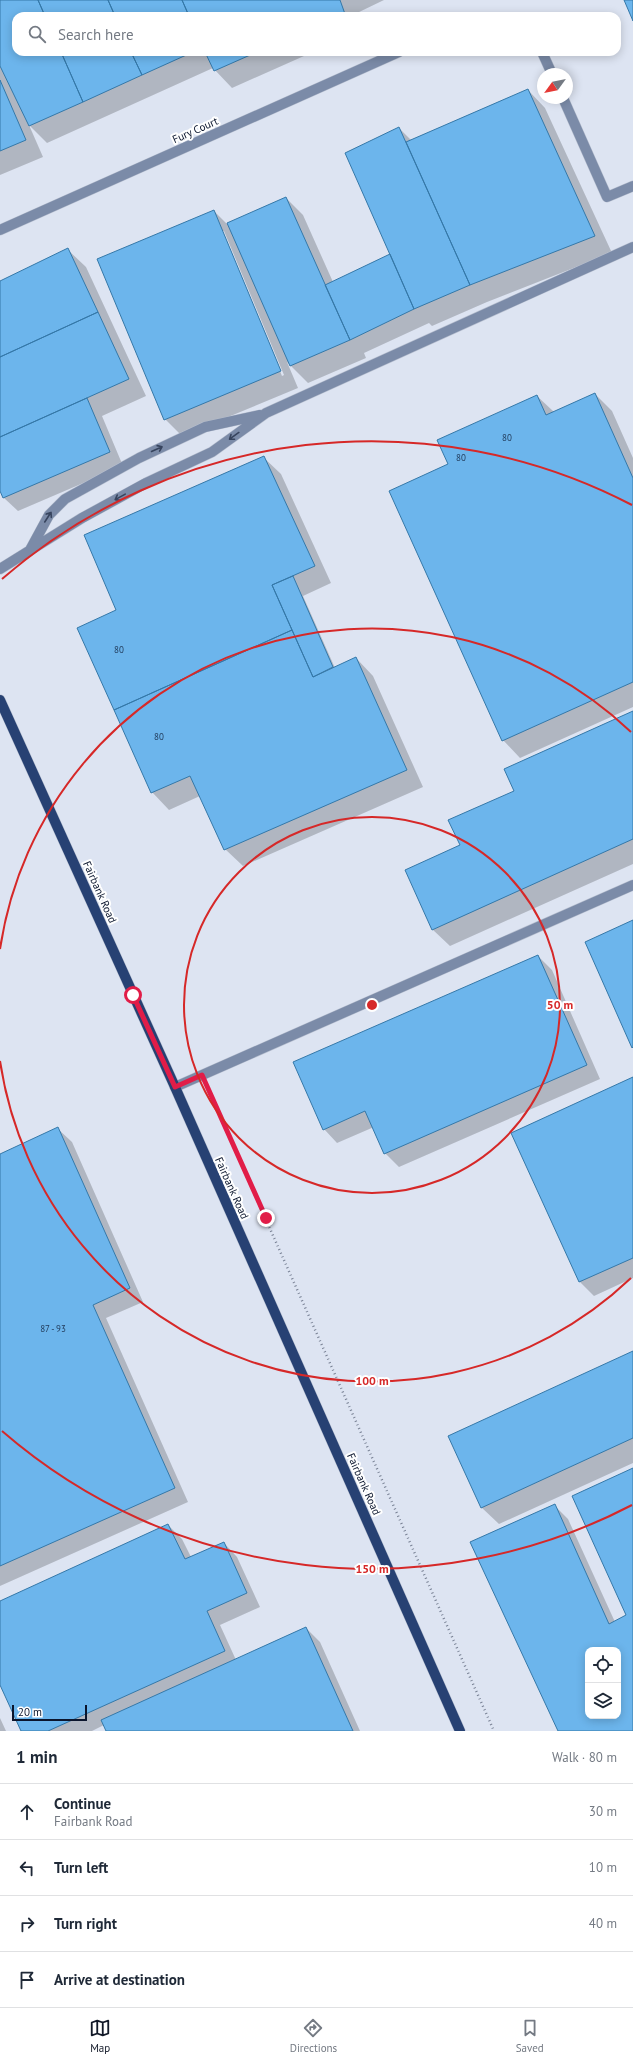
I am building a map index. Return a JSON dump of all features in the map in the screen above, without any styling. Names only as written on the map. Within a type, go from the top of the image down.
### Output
[{"type":"main road","name":"Fairbank Road","points":[[0,700],[175,1087],[460,1731]]},
{"type":"street","name":"Fury Court","points":[[0,230],[390,56]]},
{"type":"street","points":[[544,56],[549,68]]},
{"type":"street","points":[[566,104],[608,197],[633,186]]},
{"type":"street","points":[[29,551],[49,515],[65,499],[145,455],[205,427],[266,413],[633,247]]},
{"type":"street","points":[[0,569],[82,518],[146,483],[212,452],[266,413]]},
{"type":"street","points":[[175,1087],[633,885]]},
{"type":"path","points":[[202,1075],[494,1731]]},
{"type":"building","points":[[0,0],[38,0],[43,12],[12,12],[12,56],[63,56],[83,102],[29,126],[0,66]]},
{"type":"building","points":[[38,0],[108,0],[113,12],[43,12]]},
{"type":"building","points":[[108,0],[182,0],[187,12],[113,12]]},
{"type":"building","points":[[182,0],[340,0],[344,12],[187,12]]},
{"type":"building","points":[[624,0],[633,0],[633,21]]},
{"type":"building","points":[[63,56],[133,56],[142,75],[83,102]]},
{"type":"building","points":[[133,56],[184,56],[142,75]]},
{"type":"building","points":[[207,56],[248,56],[214,71]]},
{"type":"building","points":[[0,80],[26,140],[0,151]]},
{"type":"building","points":[[528,89],[595,236],[470,285],[406,142]]},
{"type":"building","points":[[399,127],[470,285],[414,309],[345,153]]},
{"type":"building","points":[[286,197],[350,340],[290,366],[227,223]]},
{"type":"building","points":[[214,210],[281,371],[164,420],[97,259]]},
{"type":"building","points":[[68,248],[98,312],[0,357],[0,281]]},
{"type":"building","points":[[390,254],[414,309],[350,340],[325,285]]},
{"type":"building","points":[[98,312],[129,379],[0,437],[0,357]]},
{"type":"building","points":[[595,393],[633,478],[633,682],[502,741],[389,491],[448,464],[437,440],[537,395],[546,415]]},
{"type":"building","points":[[87,398],[110,452],[3,498],[0,491],[0,437]]},
{"type":"building","points":[[264,456],[315,566],[272,585],[292,630],[114,710],[77,628],[116,610],[84,535]]},
{"type":"building","points":[[293,576],[333,667],[313,677],[272,585]]},
{"type":"building","points":[[292,630],[313,677],[356,657],[407,770],[224,850],[190,776],[151,793],[114,710]]},
{"type":"building","points":[[633,711],[633,839],[432,930],[405,870],[460,845],[448,820],[514,791],[504,769]]},
{"type":"building","points":[[633,920],[633,1047],[632,1048],[585,942]]},
{"type":"building","points":[[538,955],[587,1065],[384,1154],[365,1111],[323,1130],[293,1062]]},
{"type":"building","points":[[633,1077],[633,1258],[579,1282],[511,1133]]},
{"type":"building","points":[[58,1127],[130,1288],[93,1305],[175,1488],[0,1566],[0,1154]]},
{"type":"building","points":[[633,1351],[633,1438],[481,1508],[448,1436]]},
{"type":"building","points":[[633,1468],[633,1731],[558,1731],[470,1542],[555,1504],[609,1624],[626,1615],[572,1496]]},
{"type":"building","points":[[168,1524],[185,1559],[224,1542],[247,1593],[207,1611],[225,1651],[48,1731],[21,1731],[0,1685],[0,1601]]},
{"type":"building","points":[[306,1627],[353,1731],[106,1731],[101,1720]]},
{"type":"route","points":[[133,995],[175,1087],[202,1075],[266,1218]]}]
